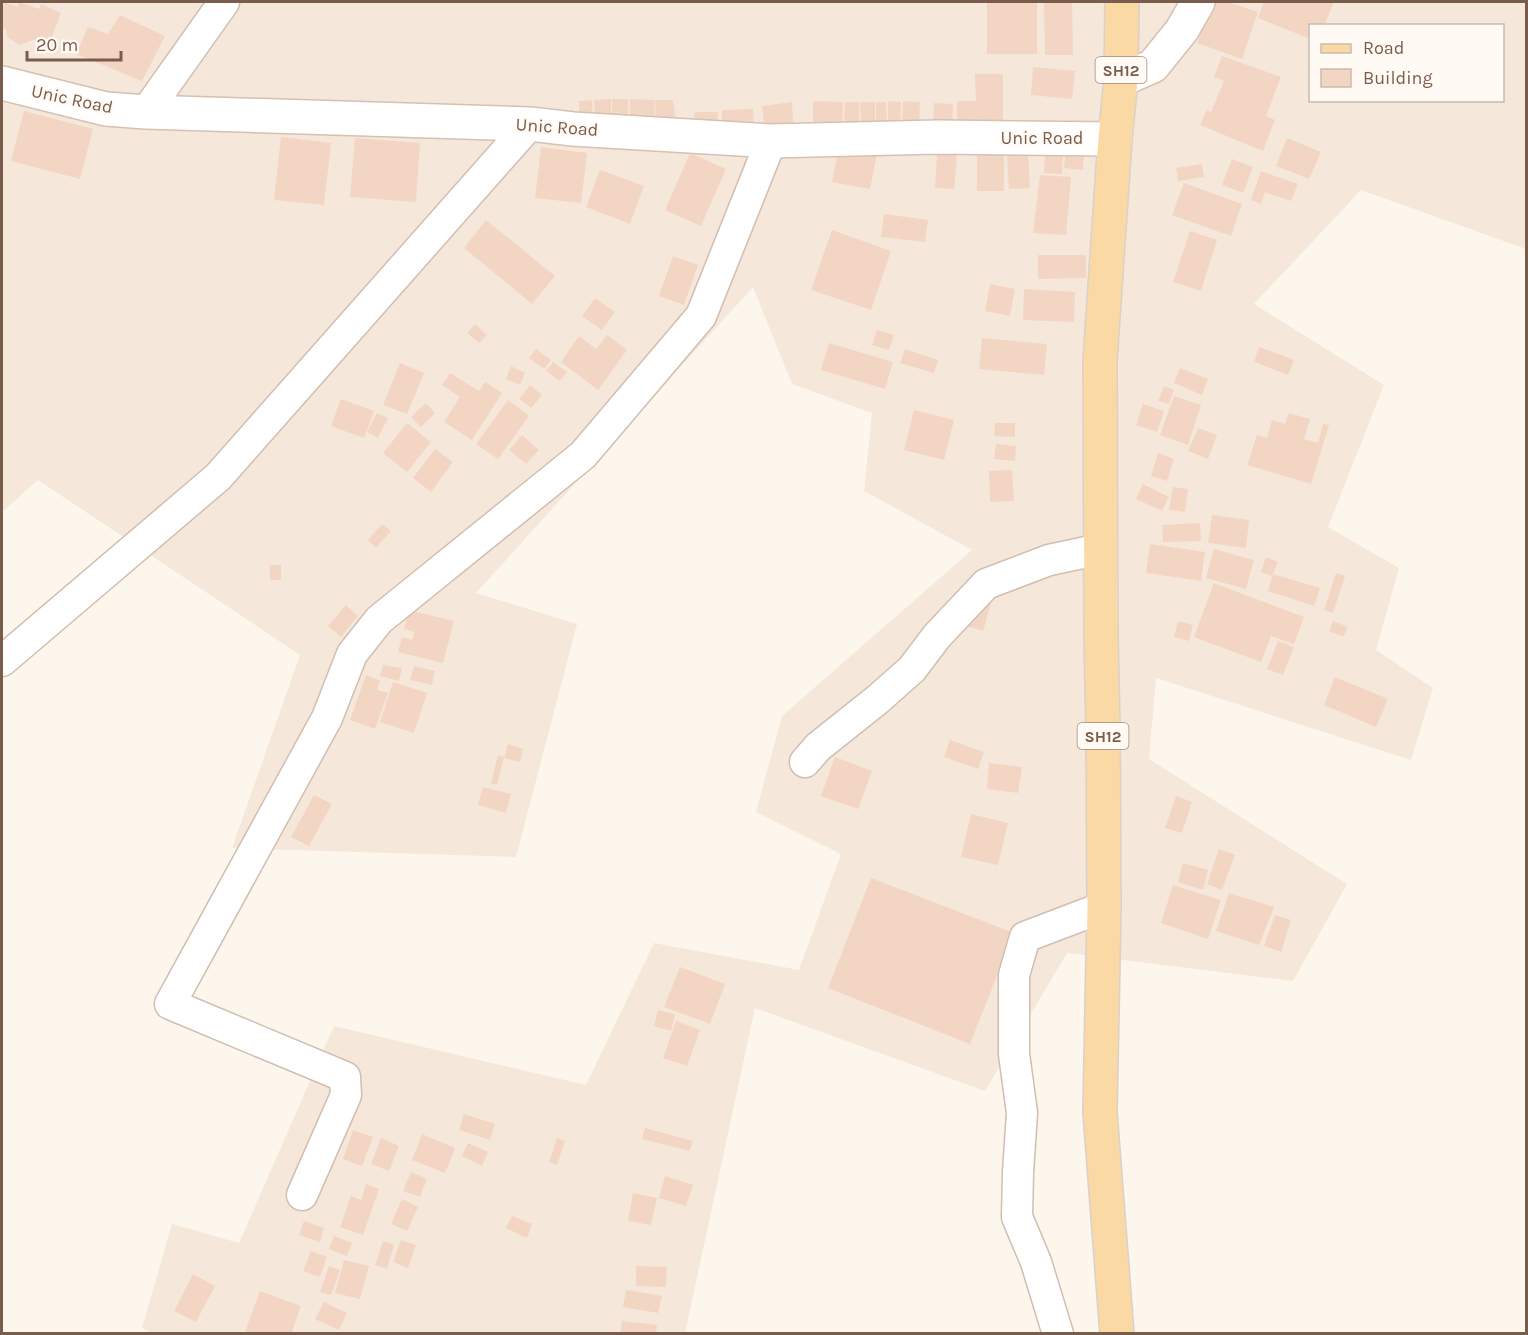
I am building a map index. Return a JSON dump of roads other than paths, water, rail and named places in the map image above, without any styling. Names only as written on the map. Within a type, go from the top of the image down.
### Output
[{"type":"main road","name":"SH12","points":[[1118,1334],[1100,1112],[1104,907],[1100,361],[1121,80],[1122,2]]},
{"type":"main road","points":[[1121,80],[1153,66],[1182,30],[1198,2]]},
{"type":"main road","name":"Unic Road","points":[[2,83],[106,109],[530,124],[573,129],[771,141],[937,137],[1115,139]]},
{"type":"street","points":[[146,111],[224,2]]},
{"type":"street","points":[[2,661],[218,477],[530,124]]},
{"type":"street","points":[[302,1195],[346,1095],[345,1077],[170,1004],[327,718],[352,654],[379,620],[583,455],[701,316],[771,141]]},
{"type":"street","points":[[805,762],[818,747],[912,669],[937,636],[986,584],[1049,560],[1101,549]]},
{"type":"street","points":[[1058,1334],[1036,1262],[1017,1217],[1022,1113],[1014,1054],[1014,975],[1025,937],[1104,907]]}]
